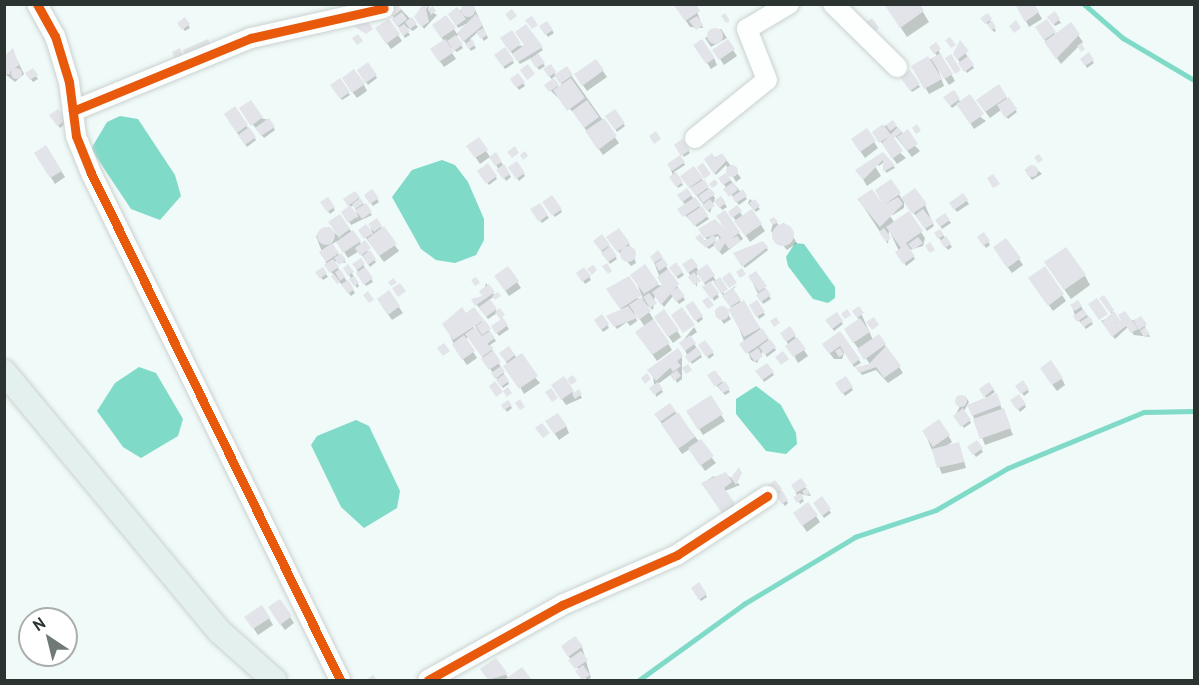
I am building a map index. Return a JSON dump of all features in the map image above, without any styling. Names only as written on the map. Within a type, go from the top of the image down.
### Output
[{"type":"main road","points":[[4,372],[219,631],[274,681]]},
{"type":"street","points":[[37,4],[55,36],[91,173],[234,454],[340,681]]},
{"type":"street","points":[[694,138],[767,80],[747,29],[789,4]]},
{"type":"street","points":[[833,4],[897,67]]},
{"type":"street","points":[[73,111],[251,38],[384,8]]},
{"type":"street","points":[[428,681],[562,605],[677,555],[767,496]]},
{"type":"shaded area","points":[[120,116],[138,119],[175,175],[181,196],[160,220],[131,209],[91,149],[107,122]]},
{"type":"shaded area","points":[[442,160],[455,165],[468,182],[484,219],[484,240],[476,255],[455,263],[436,260],[421,249],[392,197],[412,170]]},
{"type":"shaded area","points":[[795,243],[804,244],[835,287],[835,298],[828,303],[813,299],[788,266],[786,257]]},
{"type":"shaded area","points":[[139,367],[156,373],[183,419],[178,436],[141,458],[123,447],[97,411],[115,383]]},
{"type":"shaded area","points":[[756,386],[781,405],[796,433],[797,444],[786,454],[766,451],[736,414],[736,399]]},
{"type":"shaded area","points":[[356,420],[369,426],[400,491],[397,508],[364,528],[341,507],[311,445],[317,436]]},
{"type":"building","points":[[465,3],[471,3],[475,10],[471,17],[465,17],[461,13],[461,7]]},
{"type":"building","points":[[423,4],[432,4],[426,9],[429,22],[421,27],[414,17]]},
{"type":"building","points":[[673,4],[696,4],[700,11],[685,21]]},
{"type":"building","points":[[884,4],[920,4],[924,11],[900,28]]},
{"type":"building","points":[[1015,4],[1034,4],[1039,12],[1025,22]]},
{"type":"building","points":[[385,5],[398,5],[401,10],[393,16]]},
{"type":"building","points":[[433,6],[436,11],[431,15],[428,9]]},
{"type":"building","points":[[457,7],[466,19],[456,26],[448,14]]},
{"type":"building","points":[[512,9],[517,16],[510,21],[505,14]]},
{"type":"building","points":[[1055,11],[1060,19],[1053,25],[1047,17]]},
{"type":"building","points":[[402,12],[407,19],[397,27],[392,19]]},
{"type":"building","points":[[725,13],[730,21],[726,23],[721,16]]},
{"type":"building","points":[[988,13],[992,19],[985,24],[980,18]]},
{"type":"building","points":[[476,14],[483,25],[463,42],[457,33]]},
{"type":"building","points":[[446,15],[456,28],[441,38],[432,25]]},
{"type":"building","points":[[532,16],[538,25],[532,29],[525,20]]},
{"type":"building","points":[[697,16],[703,25],[696,30],[689,21]]},
{"type":"building","points":[[185,17],[190,24],[182,30],[177,23]]},
{"type":"building","points":[[412,17],[417,24],[410,29],[405,22]]},
{"type":"building","points":[[872,18],[879,28],[871,34],[863,24]]},
{"type":"building","points":[[366,19],[373,29],[366,34],[352,25]]},
{"type":"building","points":[[389,19],[400,34],[386,44],[375,28]]},
{"type":"building","points":[[1047,19],[1056,32],[1044,40],[1035,27]]},
{"type":"building","points":[[1016,20],[1021,28],[1014,33],[1009,26]]},
{"type":"building","points":[[547,21],[553,30],[545,35],[539,26]]},
{"type":"building","points":[[992,21],[996,27],[991,30],[987,24]]},
{"type":"building","points":[[1071,22],[1080,34],[1056,59],[1044,42]]},
{"type":"building","points":[[404,24],[410,31],[403,36],[398,28]]},
{"type":"building","points":[[526,24],[543,47],[518,62],[512,54],[524,45],[515,32]]},
{"type":"building","points":[[483,28],[487,35],[481,39],[476,32]]},
{"type":"building","points":[[715,28],[721,30],[723,36],[721,42],[715,44],[709,42],[707,36],[709,30]]},
{"type":"building","points":[[512,30],[521,44],[510,52],[500,38]]},
{"type":"building","points":[[358,34],[363,41],[357,45],[352,38]]},
{"type":"building","points":[[456,35],[463,44],[454,51],[447,41]]},
{"type":"building","points":[[950,37],[956,45],[951,48],[945,40]]},
{"type":"building","points":[[208,39],[211,48],[186,59],[183,50]]},
{"type":"building","points":[[445,39],[454,52],[439,62],[430,49]]},
{"type":"building","points":[[472,39],[475,45],[469,49],[465,44]]},
{"type":"building","points":[[702,39],[715,58],[706,64],[693,45]]},
{"type":"building","points":[[728,39],[735,49],[719,60],[712,50]]},
{"type":"building","points":[[960,40],[969,51],[957,60],[953,54]]},
{"type":"building","points":[[936,42],[941,49],[934,54],[929,47]]},
{"type":"building","points":[[1081,43],[1085,49],[1081,52],[1077,46]]},
{"type":"building","points":[[505,47],[514,60],[503,67],[494,55]]},
{"type":"building","points":[[13,48],[19,65],[6,75],[4,56]]},
{"type":"building","points":[[180,48],[185,61],[177,64],[172,52]]},
{"type":"building","points":[[1089,52],[1094,60],[1085,66],[1080,59]]},
{"type":"building","points":[[538,53],[545,63],[536,68],[530,59]]},
{"type":"building","points":[[940,53],[953,74],[944,79],[931,59]]},
{"type":"building","points":[[951,54],[961,70],[955,74],[945,58]]},
{"type":"building","points":[[928,56],[942,79],[924,89],[911,66]]},
{"type":"building","points":[[968,56],[974,65],[964,72],[958,63]]},
{"type":"building","points":[[596,59],[604,70],[582,86],[574,74]]},
{"type":"building","points":[[368,62],[377,75],[365,83],[357,70]]},
{"type":"building","points":[[528,64],[535,74],[527,80],[520,70]]},
{"type":"building","points":[[551,64],[556,72],[549,77],[543,69]]},
{"type":"building","points":[[567,66],[573,75],[560,84],[554,75]]},
{"type":"building","points":[[16,67],[22,73],[16,79],[10,73]]},
{"type":"building","points":[[33,68],[38,75],[30,80],[25,73]]},
{"type":"building","points":[[354,69],[365,84],[352,93],[342,78]]},
{"type":"building","points":[[910,70],[920,84],[910,91],[900,77]]},
{"type":"building","points":[[518,73],[525,82],[516,88],[510,79]]},
{"type":"building","points":[[340,78],[350,92],[340,99],[330,85]]},
{"type":"building","points":[[554,78],[559,85],[549,92],[544,85]]},
{"type":"building","points":[[571,78],[585,98],[567,111],[553,90]]},
{"type":"building","points":[[999,84],[1007,97],[985,112],[976,100]]},
{"type":"building","points":[[954,90],[960,99],[950,106],[943,97]]},
{"type":"building","points":[[970,94],[984,114],[970,124],[956,104]]},
{"type":"building","points":[[1009,97],[1017,109],[1005,118],[997,105]]},
{"type":"building","points":[[251,100],[263,117],[251,126],[239,108]]},
{"type":"building","points":[[587,100],[599,117],[584,128],[572,111]]},
{"type":"building","points":[[235,106],[248,125],[237,133],[224,114]]},
{"type":"building","points":[[58,109],[66,120],[57,126],[49,115]]},
{"type":"building","points":[[615,109],[625,123],[615,130],[605,116]]},
{"type":"building","points":[[269,118],[275,127],[261,136],[255,128]]},
{"type":"building","points":[[604,118],[617,136],[598,150],[585,131]]},
{"type":"building","points":[[893,120],[897,126],[890,131],[886,125]]},
{"type":"building","points":[[883,124],[891,135],[879,143],[872,132]]},
{"type":"building","points":[[917,124],[921,131],[916,134],[912,128]]},
{"type":"building","points":[[249,127],[256,137],[245,145],[238,135]]},
{"type":"building","points":[[898,127],[902,132],[894,138],[903,151],[892,159],[882,143]]},
{"type":"building","points":[[867,128],[876,141],[860,152],[851,139]]},
{"type":"building","points":[[908,129],[918,144],[907,151],[897,137]]},
{"type":"building","points":[[656,131],[661,139],[654,144],[649,136]]},
{"type":"building","points":[[479,137],[488,150],[475,158],[466,146]]},
{"type":"building","points":[[682,139],[690,150],[681,156],[674,145]]},
{"type":"building","points":[[46,145],[62,171],[50,178],[34,153]]},
{"type":"building","points":[[515,146],[519,153],[512,158],[507,152]]},
{"type":"building","points":[[525,151],[528,156],[523,160],[520,155]]},
{"type":"building","points":[[496,152],[502,162],[495,166],[489,157]]},
{"type":"building","points":[[883,152],[895,165],[883,172],[883,160],[863,180],[855,170]]},
{"type":"building","points":[[712,153],[715,158],[722,153],[727,160],[714,174],[704,159]]},
{"type":"building","points":[[1039,154],[1043,160],[1038,163],[1034,157]]},
{"type":"building","points":[[680,155],[685,162],[672,171],[667,164]]},
{"type":"building","points":[[517,161],[525,173],[516,179],[508,167]]},
{"type":"building","points":[[488,163],[497,176],[486,184],[477,171]]},
{"type":"building","points":[[703,163],[711,174],[704,179],[697,167]]},
{"type":"building","points":[[504,164],[510,174],[503,179],[496,170]]},
{"type":"building","points":[[734,165],[737,166],[737,176],[730,177],[727,176],[726,169],[727,166]]},
{"type":"building","points":[[1034,165],[1038,171],[1034,177],[1030,177],[1026,169]]},
{"type":"building","points":[[694,166],[703,178],[689,188],[680,176]]},
{"type":"building","points":[[676,172],[683,182],[676,187],[669,177]]},
{"type":"building","points":[[726,173],[731,180],[723,185],[718,178]]},
{"type":"building","points":[[993,174],[1000,184],[993,188],[987,178]]},
{"type":"building","points":[[704,179],[709,187],[696,196],[690,188]]},
{"type":"building","points":[[715,179],[718,184],[712,188],[709,184]]},
{"type":"building","points":[[891,179],[901,193],[884,205],[898,197],[903,204],[880,227],[857,199],[872,189],[882,203],[875,190]]},
{"type":"building","points":[[733,182],[738,190],[729,197],[723,189]]},
{"type":"building","points":[[687,188],[692,195],[682,202],[677,195]]},
{"type":"building","points":[[710,188],[715,194],[703,203],[698,196]]},
{"type":"building","points":[[915,188],[927,204],[912,214],[901,198]]},
{"type":"building","points":[[372,189],[379,198],[370,204],[364,195]]},
{"type":"building","points":[[743,189],[747,196],[736,203],[732,197]]},
{"type":"building","points":[[355,191],[360,197],[348,206],[343,199]]},
{"type":"building","points":[[963,193],[968,200],[954,210],[949,203]]},
{"type":"building","points":[[552,195],[562,209],[552,216],[542,202]]},
{"type":"building","points":[[721,196],[726,203],[719,208],[714,201]]},
{"type":"building","points":[[328,197],[335,207],[327,212],[320,202]]},
{"type":"building","points":[[695,197],[701,205],[683,217],[677,209]]},
{"type":"building","points":[[360,198],[364,203],[355,209],[352,204]]},
{"type":"building","points":[[710,199],[715,206],[707,211],[702,205]]},
{"type":"building","points":[[755,199],[760,206],[754,210],[749,203]]},
{"type":"building","points":[[366,203],[372,212],[362,219],[355,210]]},
{"type":"building","points":[[540,203],[548,215],[539,222],[530,209]]},
{"type":"building","points":[[350,205],[358,216],[348,223],[341,212]]},
{"type":"building","points":[[737,205],[742,211],[732,218],[728,212]]},
{"type":"building","points":[[702,206],[708,216],[694,226],[687,216]]},
{"type":"building","points":[[752,209],[762,224],[745,236],[734,221]]},
{"type":"building","points":[[923,209],[934,223],[925,229],[915,215]]},
{"type":"building","points":[[725,210],[740,232],[731,239],[737,236],[741,241],[729,249],[725,243],[719,253],[713,244],[721,238],[718,234],[704,238],[698,229],[715,219],[725,229],[716,216]]},
{"type":"building","points":[[909,211],[923,231],[906,243],[915,256],[903,264],[895,252],[901,248],[886,227]]},
{"type":"building","points":[[945,213],[950,220],[940,227],[935,220]]},
{"type":"building","points":[[340,214],[350,229],[339,237],[328,222]]},
{"type":"building","points":[[774,217],[778,222],[773,225],[769,220]]},
{"type":"building","points":[[377,218],[382,226],[374,232],[368,224]]},
{"type":"building","points":[[366,224],[373,233],[364,239],[358,230]]},
{"type":"building","points":[[783,224],[791,227],[794,235],[791,243],[783,246],[775,243],[772,235],[775,227]]},
{"type":"building","points":[[384,226],[397,244],[379,256],[367,239]]},
{"type":"building","points":[[326,227],[332,230],[335,236],[332,242],[326,245],[320,242],[317,236],[320,230]]},
{"type":"building","points":[[619,228],[630,243],[617,252],[606,237]]},
{"type":"building","points":[[884,228],[891,238],[886,242],[879,232]]},
{"type":"building","points":[[940,229],[944,235],[938,239],[934,233]]},
{"type":"building","points":[[353,230],[361,241],[343,253],[336,242]]},
{"type":"building","points":[[984,232],[990,241],[983,246],[977,237]]},
{"type":"building","points":[[602,234],[610,245],[601,251],[593,241]]},
{"type":"building","points":[[700,234],[705,241],[713,235],[717,240],[706,248],[695,238]]},
{"type":"building","points":[[946,236],[951,244],[945,248],[940,241]]},
{"type":"building","points":[[918,237],[923,243],[913,250],[908,244]]},
{"type":"building","points":[[1006,238],[1021,258],[1007,268],[993,247]]},
{"type":"building","points":[[365,240],[371,248],[360,256],[355,248]]},
{"type":"building","points":[[763,241],[768,247],[742,267],[733,253]]},
{"type":"building","points":[[930,242],[935,250],[930,253],[925,246]]},
{"type":"building","points":[[332,243],[339,253],[326,262],[319,252]]},
{"type":"building","points":[[610,246],[617,256],[608,262],[601,253]]},
{"type":"building","points":[[628,246],[634,248],[636,254],[634,260],[628,262],[622,260],[620,254],[622,248]]},
{"type":"building","points":[[1066,247],[1086,275],[1064,290],[1044,262]]},
{"type":"building","points":[[370,250],[376,259],[368,265],[362,256]]},
{"type":"building","points":[[658,250],[663,257],[654,263],[650,257]]},
{"type":"building","points":[[341,253],[346,260],[339,265],[334,258]]},
{"type":"building","points":[[361,258],[365,264],[357,270],[352,264]]},
{"type":"building","points":[[663,258],[668,265],[659,271],[655,264]]},
{"type":"building","points":[[692,258],[698,266],[688,273],[682,264]]},
{"type":"building","points":[[333,259],[339,267],[330,273],[324,265]]},
{"type":"building","points":[[676,262],[683,272],[676,277],[669,268]]},
{"type":"building","points":[[607,263],[612,271],[608,274],[602,266]]},
{"type":"building","points":[[348,264],[354,272],[348,276],[343,268]]},
{"type":"building","points":[[645,264],[659,284],[644,294],[630,275]]},
{"type":"building","points":[[707,264],[715,275],[704,283],[696,272]]},
{"type":"building","points":[[593,265],[597,270],[592,275],[587,269]]},
{"type":"building","points":[[508,266],[519,281],[505,291],[494,276]]},
{"type":"building","points":[[1045,266],[1064,294],[1048,306],[1028,278]]},
{"type":"building","points":[[323,267],[327,273],[320,279],[315,272]]},
{"type":"building","points":[[365,267],[373,278],[364,285],[356,273]]},
{"type":"building","points":[[584,267],[591,276],[582,282],[576,273]]},
{"type":"building","points":[[742,268],[746,274],[740,278],[736,272]]},
{"type":"building","points":[[340,269],[345,277],[340,281],[335,272]]},
{"type":"building","points":[[668,269],[679,284],[661,305],[652,292],[662,285],[657,277]]},
{"type":"building","points":[[756,271],[767,286],[759,292],[748,276]]},
{"type":"building","points":[[694,272],[701,281],[694,285],[688,277]]},
{"type":"building","points":[[730,272],[737,283],[729,288],[722,278]]},
{"type":"building","points":[[334,274],[340,282],[337,284],[331,276]]},
{"type":"building","points":[[354,276],[359,283],[354,286],[349,279]]},
{"type":"building","points":[[629,276],[642,295],[620,309],[606,289]]},
{"type":"building","points":[[476,277],[480,283],[475,286],[471,280]]},
{"type":"building","points":[[720,277],[728,289],[721,294],[713,282]]},
{"type":"building","points":[[394,278],[397,283],[391,286],[388,282]]},
{"type":"building","points":[[348,280],[354,289],[348,294],[341,284]]},
{"type":"building","points":[[710,281],[719,293],[711,299],[702,287]]},
{"type":"building","points":[[400,283],[406,291],[398,297],[392,288]]},
{"type":"building","points":[[489,284],[495,292],[475,306],[471,299],[482,296],[479,291]]},
{"type":"building","points":[[678,287],[685,296],[676,302],[670,293]]},
{"type":"building","points":[[733,288],[741,300],[730,307],[722,296]]},
{"type":"building","points":[[766,288],[771,295],[761,302],[756,295]]},
{"type":"building","points":[[389,290],[400,306],[388,315],[377,299]]},
{"type":"building","points":[[368,291],[374,300],[369,303],[363,295]]},
{"type":"building","points":[[498,292],[501,296],[495,300],[492,296]]},
{"type":"building","points":[[649,293],[657,303],[650,308],[643,297]]},
{"type":"building","points":[[1104,295],[1114,310],[1110,313],[1099,298]]},
{"type":"building","points":[[641,297],[651,311],[639,320],[629,305]]},
{"type":"building","points":[[708,297],[714,305],[708,309],[702,301]]},
{"type":"building","points":[[1097,298],[1108,314],[1099,320],[1088,304]]},
{"type":"building","points":[[490,299],[497,309],[486,317],[479,307]]},
{"type":"building","points":[[744,300],[760,328],[744,337],[728,309]]},
{"type":"building","points":[[757,300],[765,312],[756,317],[749,305]]},
{"type":"building","points":[[1078,300],[1082,306],[1075,311],[1070,305]]},
{"type":"building","points":[[693,301],[703,316],[695,321],[685,306]]},
{"type":"building","points":[[628,306],[637,318],[614,327],[606,316]]},
{"type":"building","points":[[719,306],[725,306],[729,313],[725,320],[719,320],[715,316],[715,310]]},
{"type":"building","points":[[859,306],[864,313],[857,318],[852,311]]},
{"type":"building","points":[[462,307],[466,313],[474,307],[484,320],[453,340],[442,324]]},
{"type":"building","points":[[682,307],[695,325],[683,333],[671,315]]},
{"type":"building","points":[[500,308],[505,315],[500,319],[495,312]]},
{"type":"building","points":[[664,309],[679,330],[668,337],[654,317]]},
{"type":"building","points":[[847,309],[851,315],[845,319],[841,314]]},
{"type":"building","points":[[1083,309],[1087,315],[1077,322],[1073,316]]},
{"type":"building","points":[[1114,311],[1120,320],[1116,324],[1121,320],[1118,315],[1125,311],[1138,329],[1131,333],[1126,326],[1112,337],[1102,322]]},
{"type":"building","points":[[837,312],[843,321],[832,329],[825,320]]},
{"type":"building","points":[[602,314],[609,324],[601,330],[594,320]]},
{"type":"building","points":[[1089,316],[1093,321],[1084,327],[1080,322]]},
{"type":"building","points":[[1141,316],[1147,324],[1139,330],[1133,321]]},
{"type":"building","points":[[776,317],[780,323],[774,327],[770,321]]},
{"type":"building","points":[[874,317],[879,325],[872,330],[866,322]]},
{"type":"building","points":[[503,318],[508,325],[496,334],[491,326]]},
{"type":"building","points":[[860,318],[870,332],[853,343],[844,329]]},
{"type":"building","points":[[653,319],[670,343],[652,355],[635,332]]},
{"type":"building","points":[[485,320],[491,329],[482,335],[476,326]]},
{"type":"building","points":[[790,326],[796,335],[786,342],[780,333]]},
{"type":"building","points":[[475,327],[482,336],[490,331],[495,338],[487,344],[494,348],[482,357],[465,334]]},
{"type":"building","points":[[1145,327],[1150,334],[1144,337],[1140,331]]},
{"type":"building","points":[[762,328],[769,338],[746,354],[739,344]]},
{"type":"building","points":[[840,331],[860,359],[852,365],[840,346],[829,354],[822,344]]},
{"type":"building","points":[[879,334],[886,344],[864,360],[857,349]]},
{"type":"building","points":[[464,335],[475,351],[462,360],[452,344]]},
{"type":"building","points":[[690,335],[696,343],[685,351],[679,343]]},
{"type":"building","points":[[797,337],[806,349],[793,357],[785,346]]},
{"type":"building","points":[[770,339],[776,347],[765,355],[759,347]]},
{"type":"building","points":[[705,340],[714,352],[706,357],[698,345]]},
{"type":"building","points":[[444,343],[450,351],[443,356],[437,348]]},
{"type":"building","points":[[509,346],[515,355],[506,362],[499,353]]},
{"type":"building","points":[[886,346],[901,366],[884,378],[876,367],[859,373],[855,367],[868,365]]},
{"type":"building","points":[[697,347],[702,354],[689,363],[685,356]]},
{"type":"building","points":[[678,348],[683,356],[656,381],[647,370]]},
{"type":"building","points":[[758,348],[763,356],[755,362],[749,354]]},
{"type":"building","points":[[840,348],[844,354],[839,357],[835,351]]},
{"type":"building","points":[[493,350],[501,362],[489,370],[481,359]]},
{"type":"building","points":[[783,351],[789,359],[781,365],[775,357]]},
{"type":"building","points":[[522,353],[538,376],[519,389],[503,366]]},
{"type":"building","points":[[1051,360],[1063,378],[1052,385],[1040,368]]},
{"type":"building","points":[[677,361],[681,366],[673,372],[670,367]]},
{"type":"building","points":[[767,363],[774,372],[762,380],[755,371]]},
{"type":"building","points":[[688,364],[692,370],[686,374],[682,368]]},
{"type":"building","points":[[501,366],[505,372],[495,379],[491,373]]},
{"type":"building","points":[[677,370],[681,376],[674,381],[670,375]]},
{"type":"building","points":[[715,370],[723,381],[715,387],[707,375]]},
{"type":"building","points":[[647,373],[651,379],[645,384],[641,378]]},
{"type":"building","points":[[504,374],[509,381],[501,387],[496,380]]},
{"type":"building","points":[[573,375],[577,381],[571,385],[567,379]]},
{"type":"building","points":[[564,376],[574,391],[561,400],[551,385]]},
{"type":"building","points":[[846,376],[853,387],[842,394],[835,383]]},
{"type":"building","points":[[1023,380],[1029,389],[1021,394],[1015,386]]},
{"type":"building","points":[[495,381],[503,392],[496,397],[489,386]]},
{"type":"building","points":[[725,381],[730,389],[723,393],[718,386]]},
{"type":"building","points":[[658,382],[663,389],[654,395],[649,388]]},
{"type":"building","points":[[989,382],[994,389],[984,397],[979,389]]},
{"type":"building","points":[[508,387],[512,393],[507,397],[503,391]]},
{"type":"building","points":[[551,388],[558,398],[552,402],[545,392]]},
{"type":"building","points":[[579,389],[582,394],[575,399],[572,394]]},
{"type":"building","points":[[997,393],[1001,405],[972,416],[967,405]]},
{"type":"building","points":[[1019,394],[1026,404],[1017,410],[1010,400]]},
{"type":"building","points":[[711,395],[723,414],[698,430],[686,411]]},
{"type":"building","points":[[961,395],[967,401],[961,407],[955,401]]},
{"type":"building","points":[[520,399],[525,407],[520,410],[515,403]]},
{"type":"building","points":[[508,400],[512,405],[504,410],[501,405]]},
{"type":"building","points":[[670,403],[676,411],[660,422],[654,414]]},
{"type":"building","points":[[963,408],[971,420],[961,427],[953,416]]},
{"type":"building","points":[[1004,408],[1011,428],[980,439],[973,419]]},
{"type":"building","points":[[678,412],[695,437],[678,449],[661,424]]},
{"type":"building","points":[[558,413],[567,426],[554,434],[545,421]]},
{"type":"building","points":[[939,419],[950,435],[933,447],[922,431]]},
{"type":"building","points":[[542,423],[550,433],[543,438],[535,428]]},
{"type":"building","points":[[701,439],[714,456],[700,466],[688,448]]},
{"type":"building","points":[[977,440],[983,448],[973,455],[967,447]]},
{"type":"building","points":[[959,442],[964,462],[937,468],[932,449]]},
{"type":"building","points":[[739,467],[742,473],[736,485],[731,478]]},
{"type":"building","points":[[726,472],[732,482],[724,488],[735,503],[722,513],[701,483]]},
{"type":"building","points":[[801,478],[807,486],[796,493],[791,485]]},
{"type":"building","points":[[775,480],[782,489],[774,495],[768,485]]},
{"type":"building","points":[[807,488],[810,493],[805,496],[802,491]]},
{"type":"building","points":[[782,490],[788,500],[782,504],[776,495]]},
{"type":"building","points":[[800,493],[804,498],[797,503],[793,497]]},
{"type":"building","points":[[822,496],[831,509],[822,516],[813,503]]},
{"type":"building","points":[[808,502],[818,515],[802,526],[793,513]]},
{"type":"building","points":[[699,582],[707,594],[699,600],[691,588]]},
{"type":"building","points":[[280,599],[292,616],[280,625],[268,607]]},
{"type":"building","points":[[262,605],[270,618],[253,629],[244,617]]},
{"type":"building","points":[[575,636],[583,646],[568,657],[561,646]]},
{"type":"building","points":[[581,651],[588,660],[575,669],[568,660]]},
{"type":"building","points":[[496,658],[508,674],[488,680],[480,669]]},
{"type":"building","points":[[583,665],[590,675],[582,680],[575,671]]},
{"type":"building","points":[[522,667],[532,680],[504,680]]},
{"type":"building","points":[[373,675],[377,680],[367,679]]},
{"type":"waterway","points":[[1084,4],[1123,38],[1194,80]]},
{"type":"waterway","points":[[639,680],[744,604],[855,537],[936,510],[1008,468],[1144,412],[1194,411]]},
{"type":"cycle path","points":[[37,4],[55,36],[69,82],[76,136],[91,173],[340,680]]},
{"type":"cycle path","points":[[73,111],[251,38],[384,8]]},
{"type":"cycle path","points":[[428,680],[562,605],[677,555],[767,496]]}]
